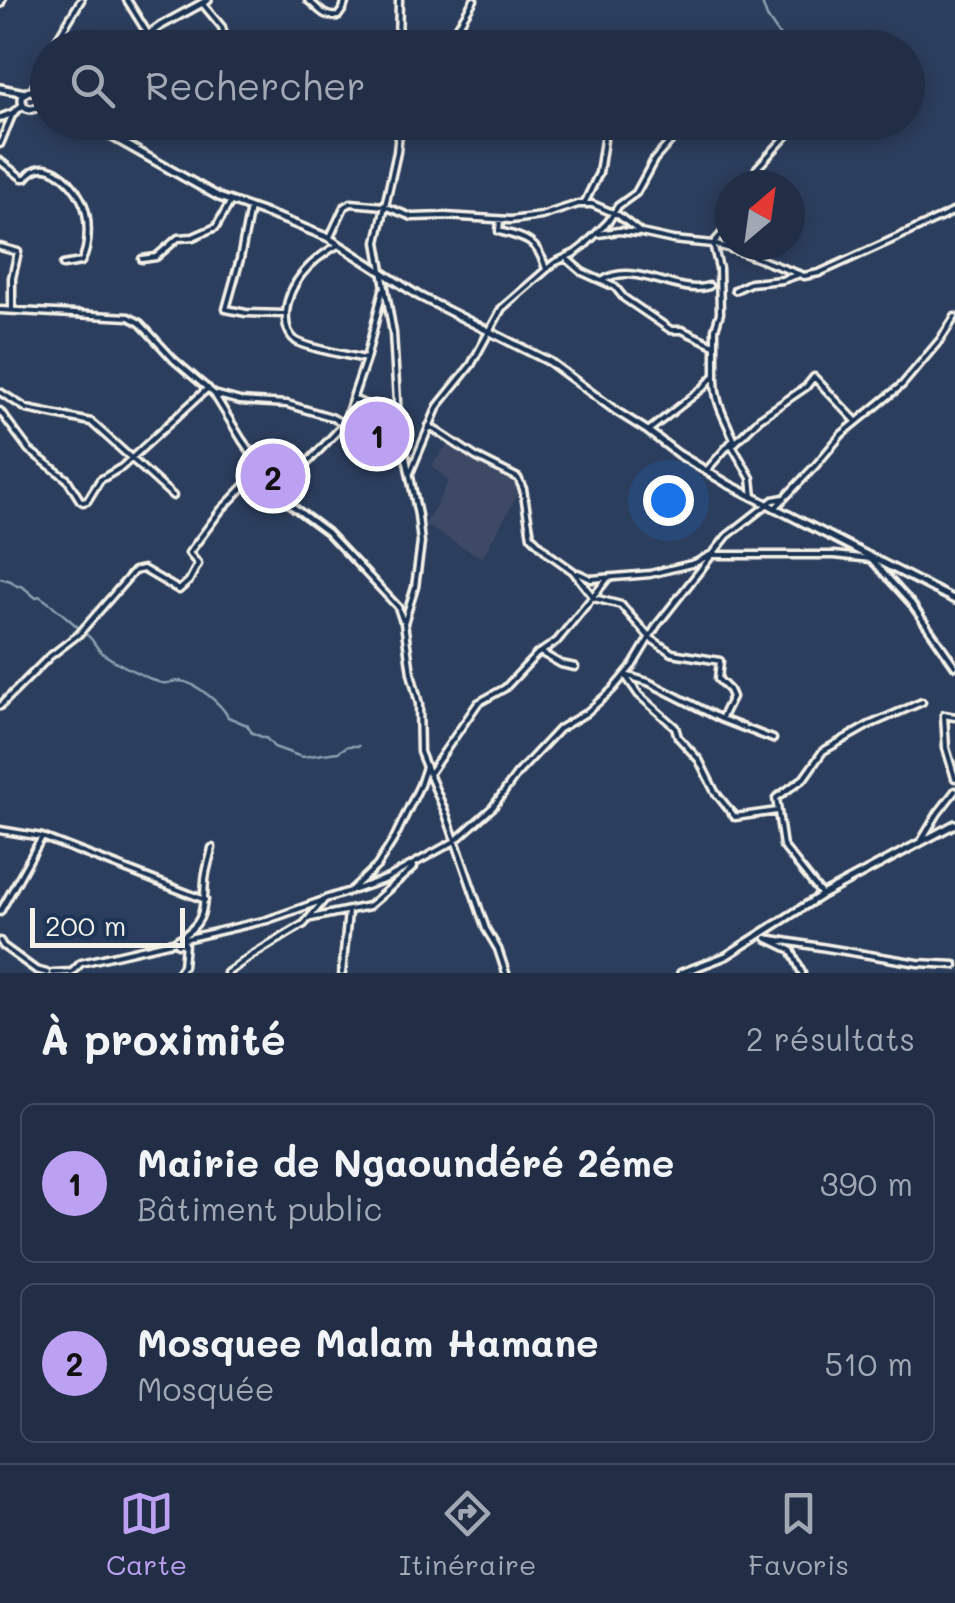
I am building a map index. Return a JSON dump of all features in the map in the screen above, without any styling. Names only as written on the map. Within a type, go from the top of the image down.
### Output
[{"type":"street","points":[[63,30],[81,0]]},
{"type":"street","points":[[128,0],[146,30]]},
{"type":"street","points":[[308,0],[329,17],[338,16],[346,0]]},
{"type":"street","points":[[398,30],[399,0]]},
{"type":"street","points":[[455,30],[474,0]]},
{"type":"street","points":[[155,30],[205,2],[223,30]]},
{"type":"street","points":[[0,88],[28,92]]},
{"type":"street","points":[[23,105],[30,88]]},
{"type":"street","points":[[23,105],[30,108]]},
{"type":"street","points":[[0,118],[23,105]]},
{"type":"street","points":[[0,144],[13,113]]},
{"type":"street","points":[[117,140],[230,201],[329,238],[419,296],[567,373],[706,471],[955,600]]},
{"type":"street","points":[[398,140],[377,242],[393,333],[398,419],[420,542],[404,623]]},
{"type":"street","points":[[584,204],[600,173],[604,140]]},
{"type":"street","points":[[410,473],[438,406],[471,364],[502,308],[546,269],[575,253],[594,236],[618,206],[641,186],[654,160],[672,140]]},
{"type":"street","points":[[758,170],[783,140]]},
{"type":"street","points":[[0,161],[22,178],[38,168],[56,170],[82,200],[87,224],[85,256],[81,262],[64,265]]},
{"type":"street","points":[[142,259],[156,257],[178,238],[193,237],[216,227],[230,201]]},
{"type":"street","points":[[329,238],[347,203],[384,206],[412,217],[500,220],[541,216],[592,204],[642,233]]},
{"type":"street","points":[[250,206],[240,259],[225,306],[246,313],[286,314]]},
{"type":"street","points":[[594,236],[609,231],[642,233],[712,244],[804,276],[955,211]]},
{"type":"street","points":[[500,220],[498,232],[521,237],[536,246],[546,269]]},
{"type":"street","points":[[712,244],[715,241]]},
{"type":"street","points":[[712,244],[720,268],[714,392],[734,438],[732,444],[750,478],[753,497]]},
{"type":"street","points":[[338,245],[320,256],[300,277],[286,314],[288,332],[294,340],[305,344],[366,359]]},
{"type":"street","points":[[0,246],[18,252],[12,278],[12,310]]},
{"type":"street","points":[[565,258],[582,272],[615,287],[624,298],[671,330],[682,330],[714,345]]},
{"type":"street","points":[[735,290],[750,283],[798,274]]},
{"type":"street","points":[[602,280],[612,275],[634,275],[680,288],[709,286]]},
{"type":"street","points":[[278,494],[344,424],[384,288]]},
{"type":"street","points":[[0,310],[136,320],[214,394],[278,494],[327,532],[398,607],[419,704],[420,752],[506,973]]},
{"type":"street","points":[[0,941],[36,970],[71,973],[81,963],[267,920],[341,896],[386,879],[455,841],[502,798],[517,774],[558,729],[586,713],[634,666],[710,555],[742,523],[772,507],[777,498],[784,498],[842,434],[902,385],[955,316]]},
{"type":"street","points":[[648,431],[715,375]]},
{"type":"street","points":[[706,471],[760,419],[814,377],[856,421]]},
{"type":"street","points":[[0,411],[29,450],[67,479],[83,502],[100,480],[122,467],[208,388]]},
{"type":"street","points":[[0,392],[28,409],[91,422],[173,496]]},
{"type":"street","points":[[214,394],[240,401],[288,404],[344,424]]},
{"type":"street","points":[[354,400],[398,419]]},
{"type":"street","points":[[429,426],[476,457],[518,478],[532,536],[573,571],[591,579],[650,574],[710,555],[834,554],[872,558],[911,603],[955,666]]},
{"type":"street","points":[[0,706],[49,657],[79,634],[134,571],[143,569],[179,590],[198,564],[190,553],[220,510],[261,469]]},
{"type":"street","points":[[573,571],[594,598],[621,605],[650,638],[672,653],[720,662],[718,679],[732,697],[721,719]]},
{"type":"street","points":[[429,774],[478,703],[505,688],[537,654],[557,641],[608,577]]},
{"type":"street","points":[[537,654],[575,667]]},
{"type":"street","points":[[625,676],[648,682],[721,719],[773,739]]},
{"type":"street","points":[[625,676],[639,695],[675,727],[678,737],[700,760],[715,792],[735,817],[778,811]]},
{"type":"street","points":[[822,895],[783,846],[776,798],[804,778],[822,752],[922,702]]},
{"type":"street","points":[[955,717],[944,715],[946,748],[955,778]]},
{"type":"street","points":[[350,891],[377,866],[394,839],[426,767]]},
{"type":"street","points":[[920,842],[955,791]]},
{"type":"street","points":[[681,973],[726,956],[822,895],[955,824]]},
{"type":"street","points":[[0,830],[42,837],[205,900]]},
{"type":"street","points":[[0,912],[42,837]]},
{"type":"street","points":[[168,944],[192,932],[201,917],[212,848]]},
{"type":"street","points":[[310,918],[369,906],[412,871],[417,862]]},
{"type":"street","points":[[227,973],[310,918],[325,899]]},
{"type":"street","points":[[342,973],[348,912]]},
{"type":"street","points":[[758,936],[918,963],[955,965]]},
{"type":"street","points":[[766,938],[791,950],[802,973]]},
{"type":"street","points":[[168,944],[185,944],[178,973]]},
{"type":"street","points":[[694,973],[702,965]]},
{"type":"shaded area","points":[[448,443],[464,455],[514,477],[521,489],[482,558],[425,525],[449,481],[432,466]]},
{"type":"waterway","points":[[761,0],[776,30]]},
{"type":"waterway","points":[[0,578],[46,600],[108,657],[161,683],[180,681],[193,685],[214,700],[228,717],[247,725],[252,733],[274,747],[302,757],[359,746]]},
{"type":"place","name":"Mairie de Ngaoundéré 2éme","points":[[377,434]]},
{"type":"place","name":"Mosquee Malam Hamane","points":[[273,476]]}]
